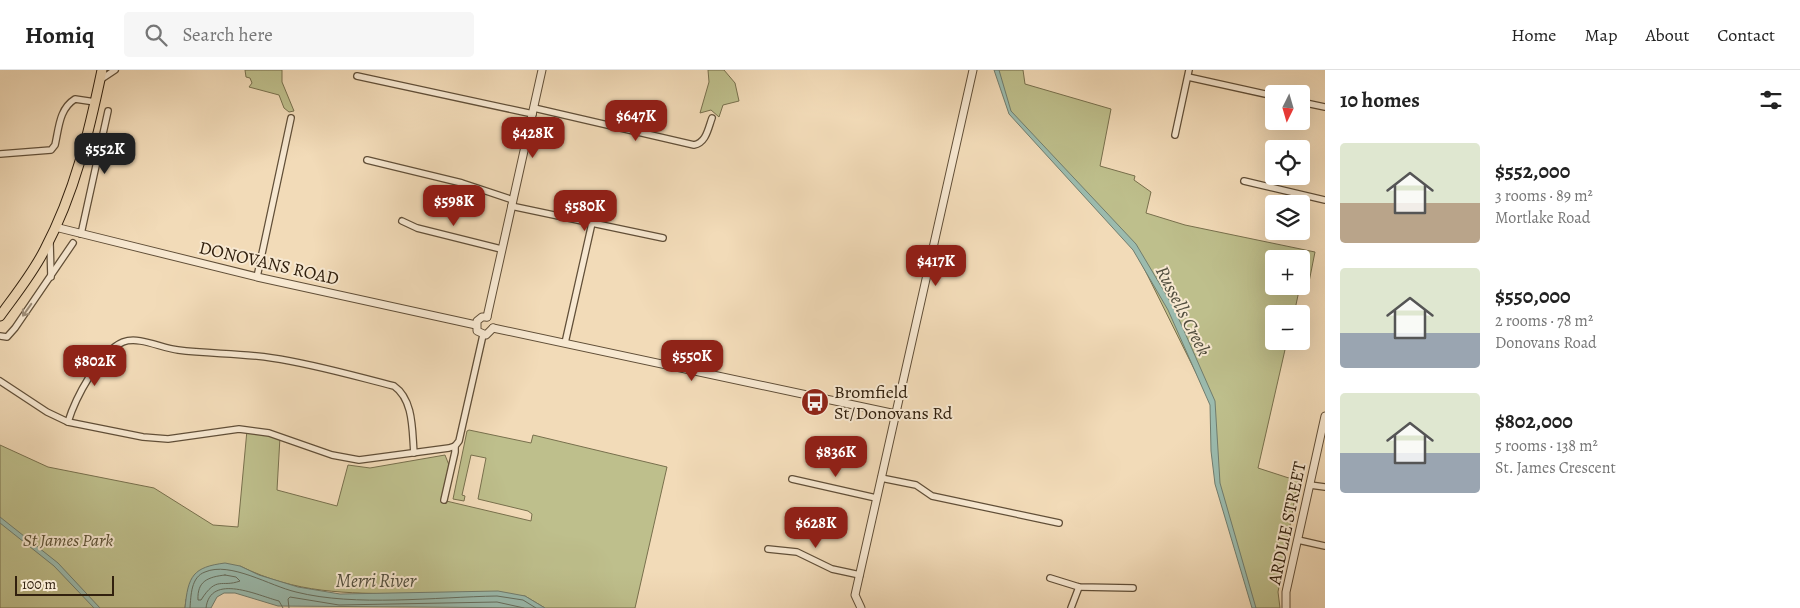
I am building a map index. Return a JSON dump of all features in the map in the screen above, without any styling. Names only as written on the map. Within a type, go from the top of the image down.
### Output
[{"type":"main road","points":[[0,316],[33,269],[55,228],[81,162],[102,70]]},
{"type":"street","points":[[100,81],[115,70]]},
{"type":"street","points":[[487,317],[542,70]]},
{"type":"street","points":[[861,608],[855,595],[973,70]]},
{"type":"street","points":[[1175,136],[1189,70]]},
{"type":"street","points":[[357,76],[694,145],[699,144],[704,139],[712,118]]},
{"type":"street","points":[[1188,77],[1265,94]]},
{"type":"street","points":[[0,154],[52,150],[55,145],[63,110],[67,103],[75,99],[95,102]]},
{"type":"street","points":[[1310,104],[1325,107]]},
{"type":"street","points":[[81,234],[108,111]]},
{"type":"street","points":[[257,277],[291,118]]},
{"type":"street","points":[[367,160],[462,183],[512,203],[663,238]]},
{"type":"street","points":[[1244,181],[1325,200]]},
{"type":"street","points":[[402,221],[417,228],[501,249]]},
{"type":"street","points":[[565,343],[592,223]]},
{"type":"street","name":"DONOVANS ROAD","points":[[55,228],[257,277],[476,325]]},
{"type":"street","points":[[50,240],[51,277]]},
{"type":"street","points":[[0,336],[7,337],[51,277],[73,243]]},
{"type":"street","points":[[483,335],[478,331],[476,325],[479,319],[487,317]]},
{"type":"street","points":[[487,317],[492,321],[494,328]]},
{"type":"street","points":[[494,328],[896,414]]},
{"type":"street","points":[[483,335],[488,334],[494,328]]},
{"type":"street","points":[[444,500],[483,335]]},
{"type":"street","points":[[68,422],[86,382],[99,364],[114,347],[124,342],[136,340],[164,348],[192,352],[282,359],[394,386],[403,393],[409,409],[414,453]]},
{"type":"street","points":[[0,381],[47,412],[68,422],[143,437],[168,439],[239,429],[269,433],[332,455],[359,460],[414,453],[457,443]]},
{"type":"street","name":"ARDLIE STREET","points":[[1286,608],[1286,592],[1325,416]]},
{"type":"street","points":[[881,478],[916,485],[932,496],[1059,523]]},
{"type":"street","points":[[792,479],[876,498]]},
{"type":"street","points":[[1310,485],[1325,486]]},
{"type":"street","points":[[1298,540],[1325,546]]},
{"type":"street","points":[[768,549],[797,552],[832,569],[860,575]]},
{"type":"street","points":[[1050,578],[1079,587],[1133,588]]},
{"type":"street","points":[[1071,608],[1079,587]]},
{"type":"green space","points":[[245,70],[282,70],[282,82],[294,111],[289,112],[284,108],[279,95],[249,87],[252,83],[250,78],[246,77]]},
{"type":"green space","points":[[708,70],[724,70],[735,83],[739,101],[723,105],[719,117],[711,110],[700,113],[709,82]]},
{"type":"green space","points":[[997,70],[1023,70],[1025,84],[1111,109],[1100,166],[1135,176],[1134,180],[1151,192],[1146,213],[1185,225],[1305,250],[1265,250],[1265,295],[1298,295],[1296,305],[1265,305],[1265,350],[1285,350],[1258,468],[1298,481],[1278,592],[1280,608],[1255,608],[1217,483],[1212,405],[1134,248],[1010,113]]},
{"type":"green space","points":[[1310,251],[1315,252],[1310,277]]},
{"type":"green space","name":"St James Park","points":[[247,430],[280,437],[277,490],[337,506],[348,465],[370,468],[445,455],[449,465],[442,500],[531,521],[532,514],[528,511],[478,499],[486,458],[471,455],[462,495],[465,496],[464,501],[453,499],[467,431],[469,430],[531,443],[533,435],[667,467],[635,608],[545,608],[525,596],[363,593],[322,590],[281,582],[240,566],[186,599],[185,608],[0,608],[0,445],[48,467],[154,488],[213,525],[238,527]]},
{"type":"water","points":[[994,70],[999,70],[1011,111],[1136,244],[1174,308],[1215,401],[1220,483],[1256,608],[1252,608],[1215,484],[1211,451],[1210,405],[1168,310],[1133,250],[1009,114]]},
{"type":"water","points":[[0,517],[58,563],[100,608],[94,608],[54,566],[0,523]]},
{"type":"water","points":[[225,563],[240,566],[259,575],[298,587],[340,594],[498,591],[525,596],[545,608],[278,606],[235,593],[224,593],[217,597],[211,608],[185,608],[188,588],[194,575],[206,567]]},
{"type":"place","name":"Bromfield St/Donovans Rd","points":[[815,402]]},
{"type":"water label","name":"Russells Creek","points":[[1183,311]]},
{"type":"water label","name":"Merri River","points":[[376,581]]}]
